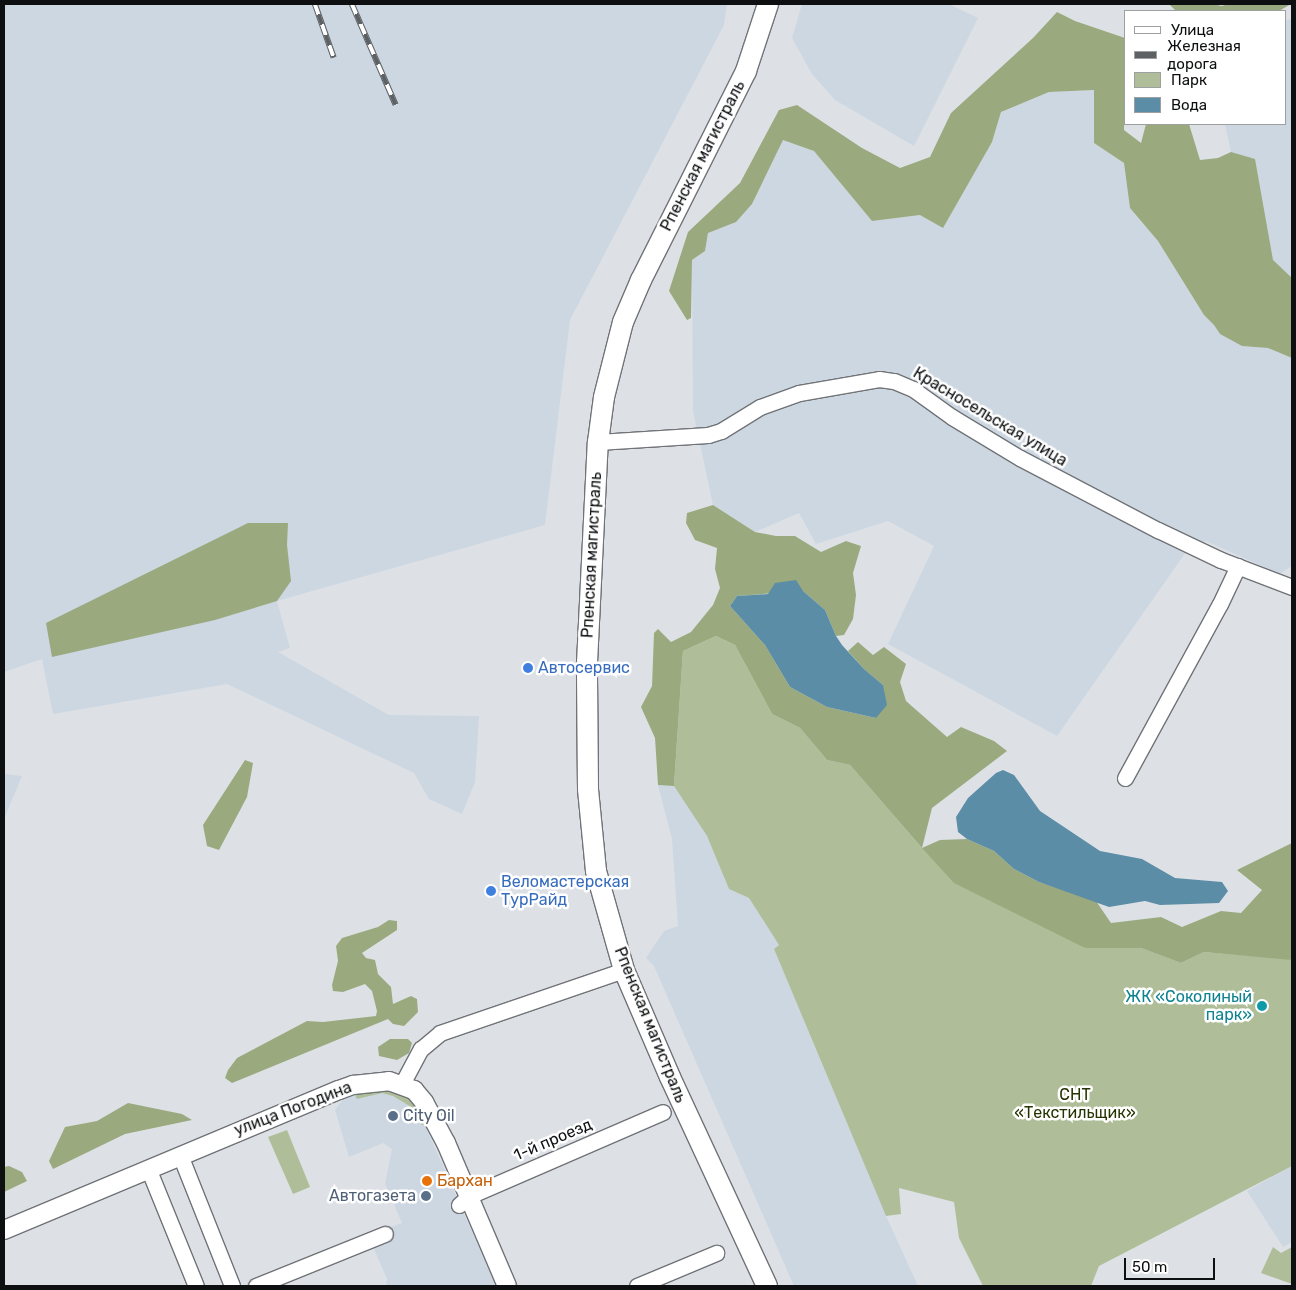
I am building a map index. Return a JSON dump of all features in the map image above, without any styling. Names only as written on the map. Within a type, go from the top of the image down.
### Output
[{"type":"main road","name":"Рпенская магистраль","points":[[767,1286],[670,1077],[624,970],[596,871],[588,790],[587,663],[598,442],[604,397],[623,322],[641,280],[746,70],[768,4]]},
{"type":"street","name":"Красносельская улица","points":[[598,442],[708,435],[721,430],[760,408],[799,393],[879,379],[894,381],[912,389],[952,417],[1020,458],[1158,530],[1238,566],[1292,587]]},
{"type":"street","points":[[1125,778],[1220,604],[1238,566]]},
{"type":"street","points":[[507,1286],[464,1200],[446,1143],[424,1102],[414,1090],[402,1084],[421,1049],[440,1033],[624,970]]},
{"type":"street","name":"улица Погодина","points":[[4,1230],[148,1168],[353,1085],[389,1081],[402,1084]]},
{"type":"street","name":"1-й проезд","points":[[464,1200],[663,1112]]},
{"type":"street","points":[[180,1155],[232,1286]]},
{"type":"street","points":[[148,1168],[196,1286]]},
{"type":"street","points":[[256,1286],[385,1234]]},
{"type":"street","points":[[637,1286],[716,1253]]},
{"type":"shaded area","points":[[4,4],[727,4],[724,25],[570,320],[545,525],[277,601],[290,648],[278,652],[389,715],[479,716],[475,782],[462,814],[429,799],[414,773],[227,684],[53,714],[42,659],[4,672]]},
{"type":"shaded area","points":[[802,4],[949,4],[978,18],[914,146],[835,100],[812,74],[792,38]]},
{"type":"shaded area","points":[[1292,19],[1292,323],[1218,158],[1231,152],[1225,125],[1286,125],[1286,20]]},
{"type":"shaded area","points":[[1095,90],[1094,143],[1124,163],[1130,208],[1158,241],[1204,315],[1220,334],[1242,346],[1268,348],[1292,358],[1292,566],[1279,574],[1206,541],[1186,552],[1057,736],[888,644],[934,546],[888,521],[816,544],[799,513],[755,532],[713,505],[693,411],[692,260],[705,251],[708,233],[735,222],[752,204],[783,139],[814,151],[872,221],[920,215],[992,142],[1001,112],[1049,92]]},
{"type":"shaded area","points":[[4,774],[22,776],[4,819]]},
{"type":"shaded area","points":[[658,785],[674,786],[707,836],[729,889],[749,898],[779,945],[774,949],[886,1216],[918,1286],[794,1286],[654,966],[646,958],[664,931],[678,926],[672,839]]},
{"type":"shaded area","points":[[381,1090],[416,1105],[496,1286],[386,1286],[387,1279],[368,1235],[402,1223],[385,1184],[392,1149],[383,1143],[349,1157],[335,1110],[344,1098]]},
{"type":"shaded area","points":[[1292,1166],[1292,1242],[1283,1247],[1247,1191]]},
{"type":"green space","points":[[1169,4],[1212,4],[1222,6],[1228,4],[1291,4],[1281,10],[1175,10]]},
{"type":"green space","points":[[1057,12],[1075,21],[1124,38],[1124,130],[1141,143],[1146,125],[1189,125],[1200,160],[1218,158],[1231,152],[1255,159],[1273,260],[1292,278],[1292,358],[1268,348],[1242,346],[1220,334],[1204,315],[1158,241],[1130,208],[1124,163],[1094,143],[1094,90],[1049,92],[1001,112],[992,142],[943,228],[920,215],[872,221],[814,151],[783,140],[752,204],[736,222],[708,233],[705,251],[692,260],[691,318],[687,320],[669,291],[688,232],[740,183],[779,110],[797,105],[862,148],[900,168],[930,157],[951,113],[1033,38]]},
{"type":"green space","points":[[713,505],[755,532],[776,536],[795,536],[821,552],[846,541],[861,546],[853,573],[856,595],[853,619],[844,635],[836,636],[825,610],[803,591],[737,596],[730,606],[765,645],[790,687],[827,707],[876,718],[883,685],[864,669],[848,651],[858,642],[873,655],[884,647],[906,664],[900,682],[906,701],[947,737],[961,727],[994,741],[1007,751],[932,808],[922,848],[850,765],[827,760],[800,728],[772,714],[735,645],[716,636],[683,651],[674,786],[658,785],[655,738],[641,707],[652,686],[654,633],[658,629],[671,642],[691,632],[713,605],[720,588],[715,569],[717,548],[695,540],[686,523],[687,513]]},
{"type":"green space","points":[[248,523],[288,523],[287,545],[291,581],[277,601],[215,620],[52,657],[46,623]]},
{"type":"green space","name":"СНТ «Текстильщик»","points":[[716,636],[735,645],[772,714],[800,728],[827,760],[850,765],[922,848],[1085,948],[1141,948],[1181,963],[1204,952],[1292,959],[1292,1166],[1099,1266],[1091,1286],[983,1286],[959,1238],[954,1202],[899,1188],[901,1214],[886,1216],[774,949],[779,945],[749,898],[729,889],[707,836],[674,786],[683,651]]},
{"type":"green space","points":[[245,760],[253,763],[247,797],[219,850],[207,846],[203,825]]},
{"type":"green space","points":[[967,839],[994,851],[1014,869],[1039,882],[1096,901],[1111,923],[1161,917],[1182,927],[1221,911],[1241,913],[1262,890],[1237,870],[1292,843],[1292,960],[1204,952],[1181,963],[1141,948],[1085,948],[954,883],[922,848],[940,840]]},
{"type":"green space","points":[[389,920],[397,921],[397,930],[362,953],[366,958],[375,960],[378,974],[391,987],[393,1004],[411,996],[417,999],[418,1012],[404,1026],[393,1024],[388,1019],[232,1083],[225,1078],[228,1070],[237,1058],[307,1021],[323,1022],[376,1016],[377,1011],[372,991],[365,984],[343,992],[333,991],[332,985],[338,961],[336,946],[342,938],[378,927]]},
{"type":"green space","points":[[390,1039],[408,1039],[412,1043],[409,1053],[397,1060],[379,1056],[378,1047]]},
{"type":"green space","points":[[382,1089],[394,1090],[418,1104],[427,1125],[422,1125],[413,1108],[393,1096],[382,1093],[357,1099],[355,1095],[357,1092]]},
{"type":"green space","points":[[128,1103],[182,1114],[192,1120],[125,1134],[53,1169],[49,1161],[65,1127],[97,1121]]},
{"type":"green space","points":[[287,1130],[310,1187],[293,1194],[268,1137]]},
{"type":"green space","points":[[9,1166],[22,1172],[27,1181],[4,1192],[4,1167]]},
{"type":"green space","points":[[1273,1247],[1281,1253],[1292,1247],[1292,1284],[1261,1273]]},
{"type":"water","points":[[796,580],[803,591],[825,610],[842,645],[864,669],[883,685],[887,705],[876,718],[827,707],[790,687],[765,645],[730,606],[737,596],[768,594],[775,583]]},
{"type":"water","points":[[1003,770],[1014,775],[1040,811],[1100,851],[1142,859],[1175,878],[1222,882],[1228,891],[1219,903],[1160,905],[1145,901],[1109,907],[1039,882],[1014,869],[994,851],[967,839],[958,832],[956,817],[968,798],[996,773]]},
{"type":"railway","points":[[315,4],[334,58]]},
{"type":"railway","points":[[352,4],[396,105]]},
{"type":"place","name":"Автосервис","points":[[528,668]]},
{"type":"place","name":"Веломастерская ТурРайд","points":[[491,891]]},
{"type":"place","name":"ЖК «Соколиный парк»","points":[[1262,1006]]},
{"type":"place","name":"City Oil","points":[[393,1116]]},
{"type":"place","name":"Бархан","points":[[427,1181]]},
{"type":"place","name":"Автогазета","points":[[426,1196]]}]
